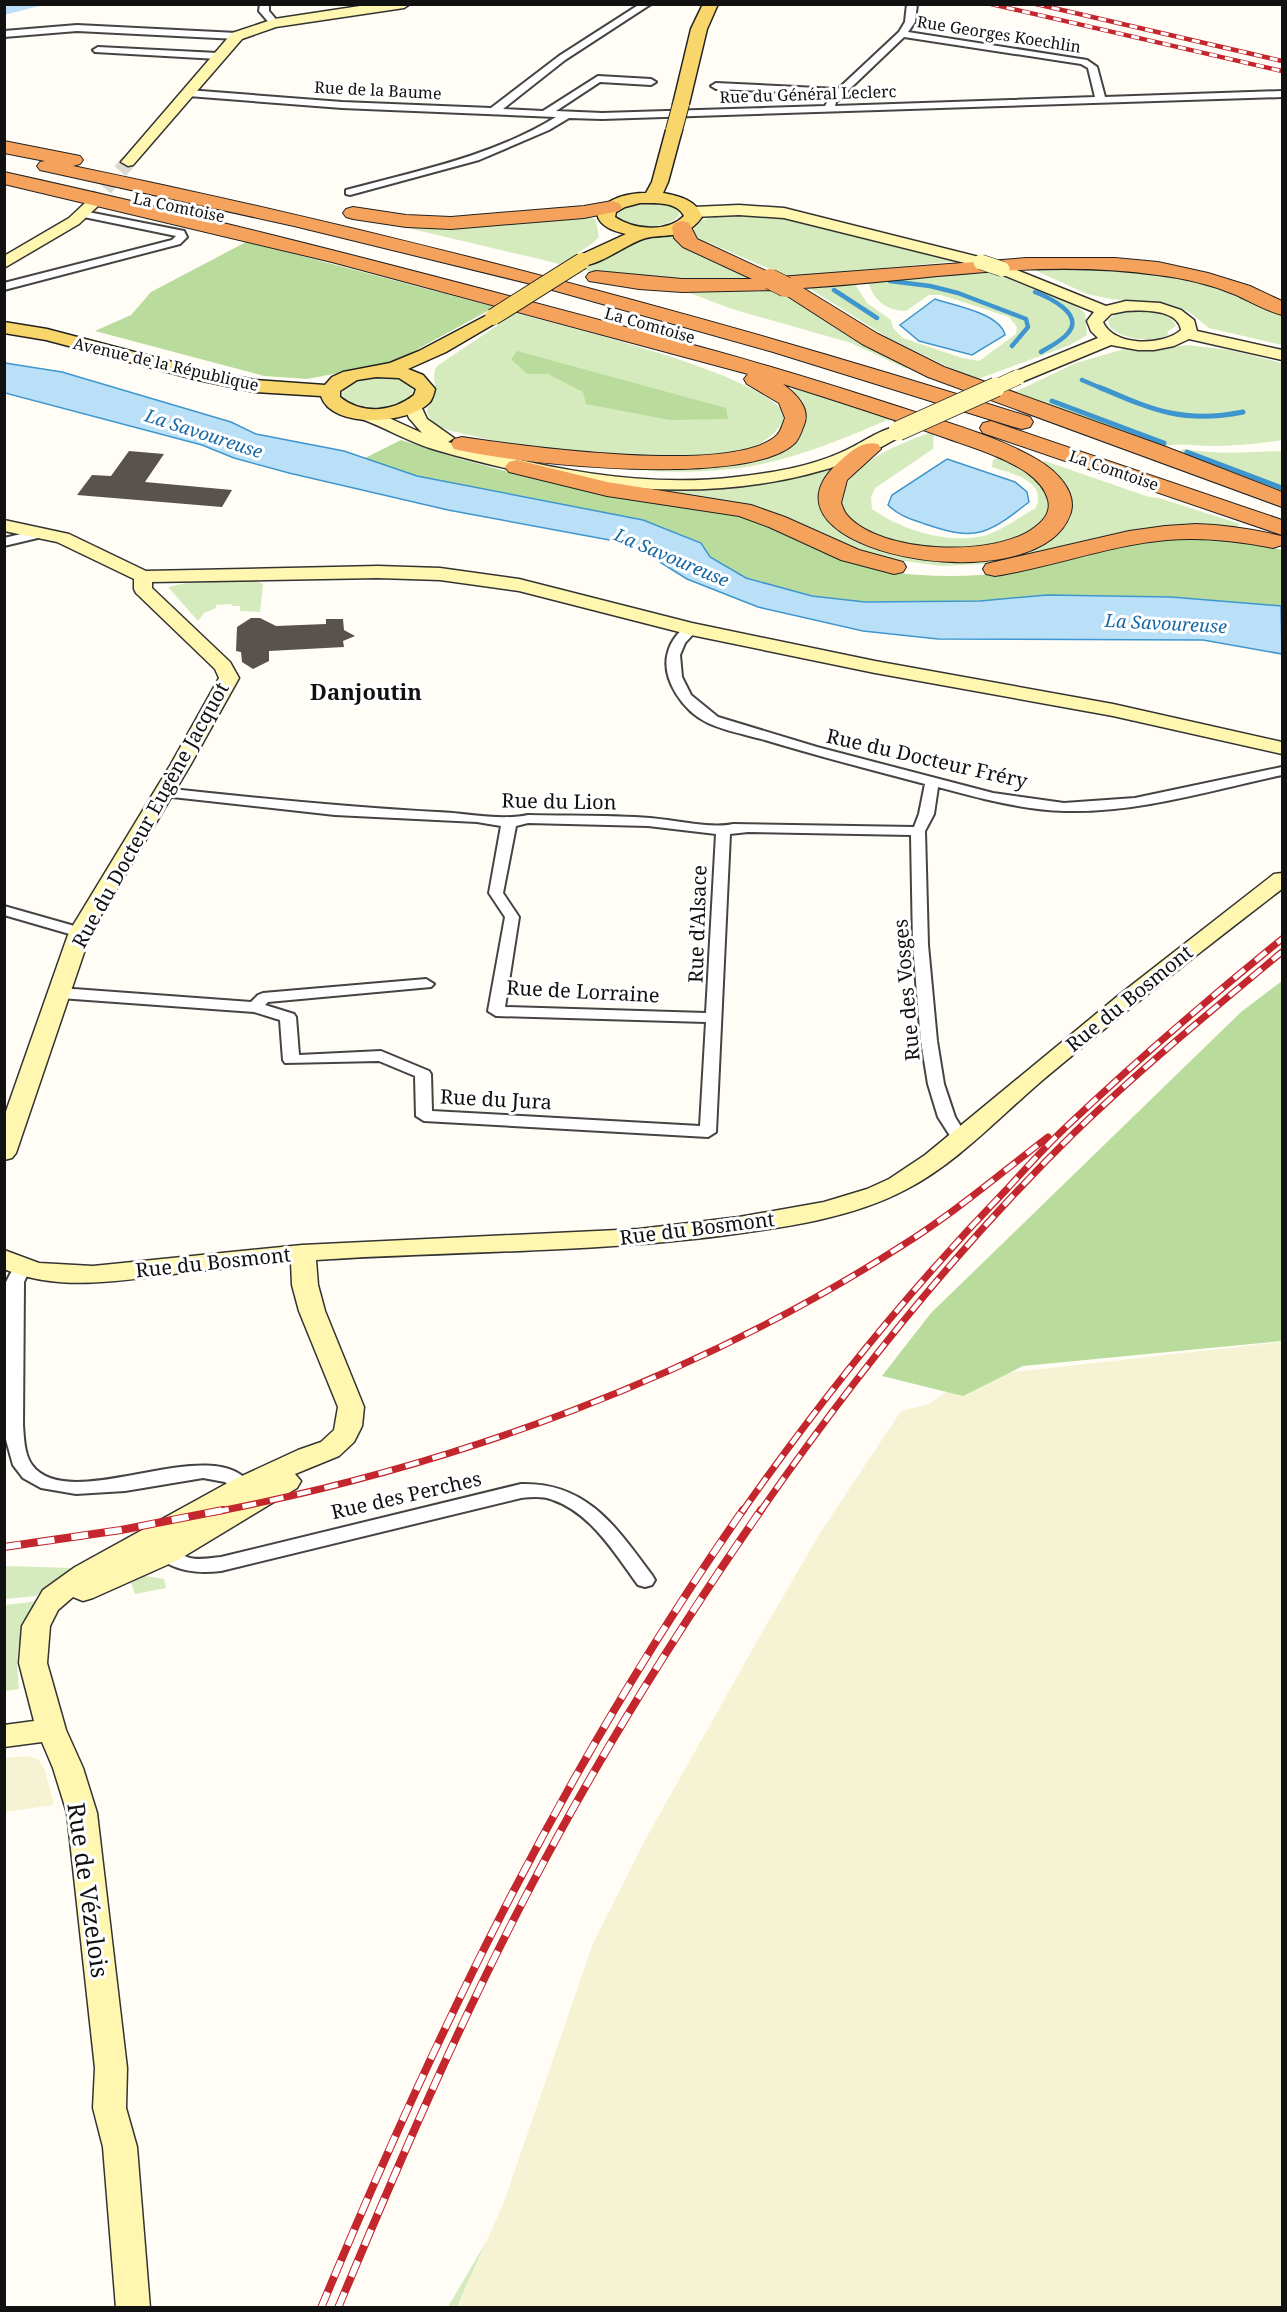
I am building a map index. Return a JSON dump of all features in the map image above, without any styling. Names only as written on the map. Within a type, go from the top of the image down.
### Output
[{"type":"highway","points":[[4,147],[244,195],[425,223],[584,212],[612,215]]},
{"type":"highway","name":"La Comtoise","points":[[4,158],[346,230],[643,307],[787,348],[1009,418],[1282,512]]},
{"type":"highway","name":"La Comtoise","points":[[4,171],[182,207],[341,244],[622,316],[967,420],[1282,528]]},
{"type":"highway","points":[[4,178],[322,253],[633,335],[800,383],[940,428],[1004,452],[1030,466],[1052,484],[1060,503],[1059,515],[1039,536],[1014,547],[991,553],[963,556],[928,554],[878,543],[860,535],[841,522],[831,507],[829,498],[831,488],[841,473],[870,449]]},
{"type":"highway","points":[[244,195],[556,269],[642,283],[729,286],[1014,264],[1101,263],[1143,266],[1199,276],[1244,290],[1282,309]]},
{"type":"highway","points":[[687,219],[684,238],[690,243],[778,283],[878,344],[936,372],[1158,452],[1282,500]]},
{"type":"highway","points":[[462,444],[565,458],[695,462],[724,460],[758,452],[778,442],[792,431],[796,423],[794,408],[773,388],[741,373],[633,335]]},
{"type":"highway","points":[[517,467],[607,489],[743,510],[777,522],[850,555],[920,570],[961,572],[1007,567],[1117,541],[1172,532],[1225,532],[1282,543]]},
{"type":"main road","points":[[652,198],[660,182],[699,29],[711,6]]},
{"type":"main road","points":[[582,261],[608,237],[612,215],[629,200],[652,198],[679,202],[687,219],[661,232],[645,232],[626,230],[612,215]]},
{"type":"main road","points":[[376,371],[400,373],[418,380],[426,389],[426,393],[419,402],[412,406],[384,414],[362,413],[339,407],[331,399],[330,391],[335,384],[345,378],[376,371],[396,367],[467,333],[582,261],[645,232]]},
{"type":"main road","name":"Avenue de la République","points":[[4,327],[47,335],[194,374],[255,386],[330,391]]},
{"type":"main road","points":[[418,380],[429,365],[467,333]]},
{"type":"street","points":[[265,4],[264,11],[274,23]]},
{"type":"street","points":[[4,34],[76,28],[237,36],[274,23],[404,4]]},
{"type":"street","points":[[495,110],[562,58],[647,4]]},
{"type":"street","points":[[829,108],[831,101],[902,34],[910,22],[912,4]]},
{"type":"street","name":"Rue Georges Koechlin","points":[[902,34],[1084,62],[1092,67],[1101,99]]},
{"type":"street","points":[[128,162],[237,36]]},
{"type":"street","points":[[98,50],[218,56]]},
{"type":"street","points":[[546,113],[598,79],[651,82]]},
{"type":"street","points":[[716,86],[842,92]]},
{"type":"street","name":"Rue de la Baume","points":[[188,93],[342,105],[495,110],[566,115]]},
{"type":"street","name":"Rue du Général Leclerc","points":[[566,115],[602,116],[1282,94]]},
{"type":"street","points":[[350,192],[475,158],[545,128],[566,115]]},
{"type":"street","points":[[4,263],[87,210],[180,233],[182,237],[176,242],[113,260],[94,262],[4,287]]},
{"type":"street","points":[[687,219],[739,210],[784,213],[981,262],[1105,311]]},
{"type":"street","points":[[1187,334],[1188,323],[1181,316],[1168,310],[1135,305],[1105,311],[1096,317],[1095,325],[1100,332],[1111,339],[1139,345],[1160,345],[1177,341],[1187,334],[1282,355]]},
{"type":"street","points":[[412,406],[415,415],[423,425],[436,434],[462,444],[529,461],[628,477],[698,479],[771,471],[808,462],[898,431],[1018,377],[1111,339]]},
{"type":"street","points":[[362,413],[386,420],[405,433],[427,442],[517,467],[663,486],[708,485],[780,475],[870,449],[898,431]]},
{"type":"street","points":[[4,525],[42,533],[81,545],[143,577],[308,573],[440,574],[519,585],[691,629],[875,667],[1113,710],[1282,748]]},
{"type":"street","points":[[4,542],[42,533]]},
{"type":"street","name":"Rue du Docteur Eugène Jacquot","points":[[4,1153],[80,932],[226,687],[229,678],[223,666],[143,589],[143,577]]},
{"type":"street","name":"Rue du Docteur Fréry","points":[[691,629],[678,643],[673,663],[677,685],[700,713],[713,720],[770,738],[993,797],[1064,807],[1136,802],[1282,771]]},
{"type":"street","points":[[918,831],[926,816],[932,782]]},
{"type":"street","name":"Rue du Lion","points":[[163,792],[335,811],[477,818],[509,823],[528,819],[648,822],[710,828],[723,832],[733,828],[918,831]]},
{"type":"street","name":"Rue de Lorraine","points":[[509,823],[496,893],[512,917],[496,1011],[715,1018]]},
{"type":"street","name":"Rue des Vosges","points":[[918,831],[925,1004],[940,1102],[952,1131],[960,1138]]},
{"type":"street","name":"Rue d'Alsace","points":[[715,1018],[723,832]]},
{"type":"street","name":"Rue du Bosmont","points":[[13,1263],[52,1273],[117,1272],[303,1253],[587,1240],[681,1233],[758,1222],[834,1207],[878,1194],[900,1183],[960,1138],[1138,989],[1282,879]]},
{"type":"street","points":[[4,910],[80,932]]},
{"type":"street","name":"Rue du Jura","points":[[255,1006],[263,998],[426,984]]},
{"type":"street","name":"Rue du Jura","points":[[60,993],[255,1006],[288,1017],[291,1060],[381,1056],[423,1074],[424,1116],[708,1132],[715,1018]]},
{"type":"street","points":[[160,1546],[319,1463],[345,1435],[349,1426],[351,1407],[312,1311],[305,1285],[303,1253]]},
{"type":"street","points":[[13,1263],[15,1424],[22,1465],[30,1474],[55,1485],[85,1488],[127,1484],[171,1473],[198,1472],[229,1477],[243,1488]]},
{"type":"street","points":[[160,1546],[243,1488],[307,1456],[330,1449]]},
{"type":"street","name":"Rue des Perches","points":[[160,1546],[182,1564],[204,1567],[510,1493],[540,1489],[566,1497],[594,1517],[645,1580]]},
{"type":"street","name":"Rue de Vézelois","points":[[134,2307],[120,2147],[113,2132],[108,2090],[111,2068],[82,1813],[68,1768],[51,1730],[33,1663],[36,1626],[47,1604],[60,1591],[116,1556],[160,1546]]},
{"type":"street","points":[[4,1736],[51,1730]]},
{"type":"shaded area","points":[[1282,1342],[1282,2307],[457,2308],[504,2202],[593,1943],[645,1840],[760,1636],[820,1533],[901,1411],[929,1404],[968,1377]]},
{"type":"shaded area","points":[[27,1756],[38,1759],[45,1770],[54,1805],[5,1812],[5,1758]]},
{"type":"green space","points":[[634,202],[664,203],[679,210],[679,216],[673,221],[658,226],[633,225],[619,219],[617,212]]},
{"type":"green space","points":[[739,213],[794,220],[959,261],[788,277],[696,237],[692,233],[699,223],[705,220]]},
{"type":"green space","points":[[587,216],[596,220],[599,237],[560,264],[387,223]]},
{"type":"green space","points":[[671,234],[675,240],[758,279],[719,281],[622,276],[582,270],[620,246],[642,236]]},
{"type":"green space","points":[[246,242],[495,307],[392,363],[307,379],[264,376],[95,331],[131,315],[151,292]]},
{"type":"green space","points":[[1057,265],[1189,277],[1268,305],[1282,313],[1282,345],[1209,328],[1189,312],[1168,304],[1111,299],[1087,294],[1028,267]]},
{"type":"green space","points":[[983,270],[1064,299],[1085,313],[1087,335],[1070,345],[975,380],[887,337],[804,285],[854,283],[867,303],[891,320],[893,328],[903,338],[962,358],[979,361],[1016,334],[1017,327],[1009,317],[941,295],[929,295],[906,311],[893,309],[877,299],[868,281],[967,272],[969,275]]},
{"type":"green space","points":[[636,286],[746,289],[757,292],[774,288],[915,368],[905,368],[851,343],[732,309],[687,292],[637,289]]},
{"type":"green space","points":[[1132,310],[1163,314],[1169,317],[1176,326],[1167,332],[1169,335],[1154,339],[1131,338],[1110,327],[1108,320],[1117,313]]},
{"type":"green space","points":[[516,313],[704,368],[770,399],[785,415],[776,431],[762,442],[737,452],[711,456],[656,457],[575,453],[495,441],[439,426],[431,420],[427,412],[435,392],[434,374],[437,366]]},
{"type":"green space","points":[[1187,345],[1229,350],[1282,363],[1282,440],[1238,445],[1181,444],[1163,447],[1013,393],[1076,363],[1124,349],[1155,349]]},
{"type":"green space","points":[[517,351],[726,408],[728,419],[670,420],[586,404],[583,392],[548,374],[527,374],[511,359]]},
{"type":"green space","points":[[371,376],[401,379],[413,391],[399,403],[379,408],[357,405],[342,395],[344,387],[354,380]]},
{"type":"green space","points":[[795,386],[892,418],[813,450],[752,466],[712,471],[674,472],[581,465],[712,465],[795,438],[804,426],[806,412],[803,401],[791,391]]},
{"type":"green space","points":[[934,431],[933,449],[875,488],[871,497],[872,509],[911,529],[940,537],[969,538],[989,534],[1036,508],[1038,498],[1037,491],[1026,480],[992,467],[993,460],[1000,456],[1029,473],[1042,487],[1046,495],[1046,518],[1020,537],[999,545],[954,549],[904,543],[862,528],[848,517],[840,496],[847,483],[857,472],[868,462],[893,448]]},
{"type":"green space","points":[[401,440],[464,460],[555,484],[752,519],[882,571],[898,573],[962,576],[1009,572],[1120,546],[1161,540],[1222,540],[1262,545],[1282,550],[1282,607],[1171,597],[1047,595],[980,601],[865,602],[812,596],[746,578],[710,557],[701,543],[643,520],[417,476],[363,459]]},
{"type":"green space","points":[[1184,449],[1221,453],[1282,451],[1282,493],[1177,452]]},
{"type":"green space","points":[[1045,461],[1149,497],[1159,498],[1240,524],[1235,529],[1005,563],[941,566],[875,557],[744,505],[626,487],[730,488],[774,481],[836,464],[841,465],[827,478],[822,489],[823,508],[844,532],[864,543],[901,554],[1030,549],[1060,531],[1069,521],[1072,510],[1071,499],[1065,488],[1040,464]]},
{"type":"green space","points":[[255,580],[263,584],[260,612],[240,611],[240,606],[232,606],[232,604],[216,605],[216,608],[204,613],[198,621],[168,587],[186,583]]},
{"type":"green space","points":[[1282,981],[1282,1341],[1023,1366],[963,1396],[882,1376],[931,1313],[1241,1012]]},
{"type":"green space","points":[[5,1566],[73,1568],[36,1596],[5,1599]]},
{"type":"green space","points":[[145,1576],[164,1579],[166,1588],[135,1594],[131,1583]]},
{"type":"green space","points":[[40,1601],[26,1624],[19,1642],[17,1662],[19,1689],[5,1691],[5,1605]]},
{"type":"green space","points":[[486,2242],[457,2307],[448,2307]]},
{"type":"water","points":[[935,299],[986,316],[1001,327],[1005,335],[972,355],[919,341],[900,325]]},
{"type":"water","name":"La Savoureuse","points":[[5,363],[62,372],[231,422],[256,434],[344,451],[417,476],[643,520],[701,543],[710,557],[746,578],[812,596],[865,602],[980,601],[1047,595],[1171,597],[1281,606],[1282,654],[1203,640],[938,639],[863,631],[758,607],[687,579],[631,544],[448,510],[289,473],[234,458],[202,445],[5,393]]},
{"type":"water","points":[[947,459],[1015,482],[1027,492],[1029,502],[992,528],[970,533],[943,530],[910,519],[888,505],[892,495]]},
{"type":"building","points":[[129,451],[164,454],[145,482],[232,490],[222,507],[77,495],[92,475],[111,476]]},
{"type":"building","points":[[251,618],[260,618],[276,626],[326,624],[326,619],[343,619],[344,630],[355,636],[343,641],[344,647],[269,651],[269,661],[253,669],[242,662],[241,652],[236,651],[237,627]]},
{"type":"waterway","points":[[4,11],[41,4]]},
{"type":"waterway","points":[[890,281],[930,286],[958,293],[1026,319],[1028,327],[1012,346]]},
{"type":"waterway","points":[[834,290],[877,318]]},
{"type":"waterway","points":[[1035,292],[1063,307],[1072,319],[1072,326],[1068,333],[1041,352]]},
{"type":"waterway","points":[[1082,380],[1103,389]]},
{"type":"waterway","points":[[1099,387],[1169,413],[1203,416],[1243,412]]},
{"type":"waterway","points":[[1052,401],[1164,443]]},
{"type":"waterway","points":[[1187,452],[1282,488]]},
{"type":"tunnel","points":[[90,206],[128,162]]},
{"type":"railway","points":[[991,4],[1282,71]]},
{"type":"railway","points":[[1036,4],[1282,61]]},
{"type":"railway","points":[[742,1512],[772,1469],[868,1345],[936,1266],[1036,1157],[1146,1054],[1282,939]]},
{"type":"railway","points":[[760,1512],[869,1364],[988,1222],[1098,1110],[1282,952]]},
{"type":"railway","points":[[215,1512],[395,1469],[484,1442],[572,1411],[658,1376],[824,1293],[903,1245],[959,1207],[1048,1137]]},
{"type":"railway","points":[[4,1547],[121,1530],[223,1510]]},
{"type":"railway","points":[[321,2308],[412,2099],[510,1897],[619,1701],[679,1605],[743,1510]]},
{"type":"railway","points":[[338,2308],[454,2042],[531,1886],[584,1789],[640,1695],[761,1510]]},
{"type":"district","name":"Danjoutin","points":[[366,691]]}]
